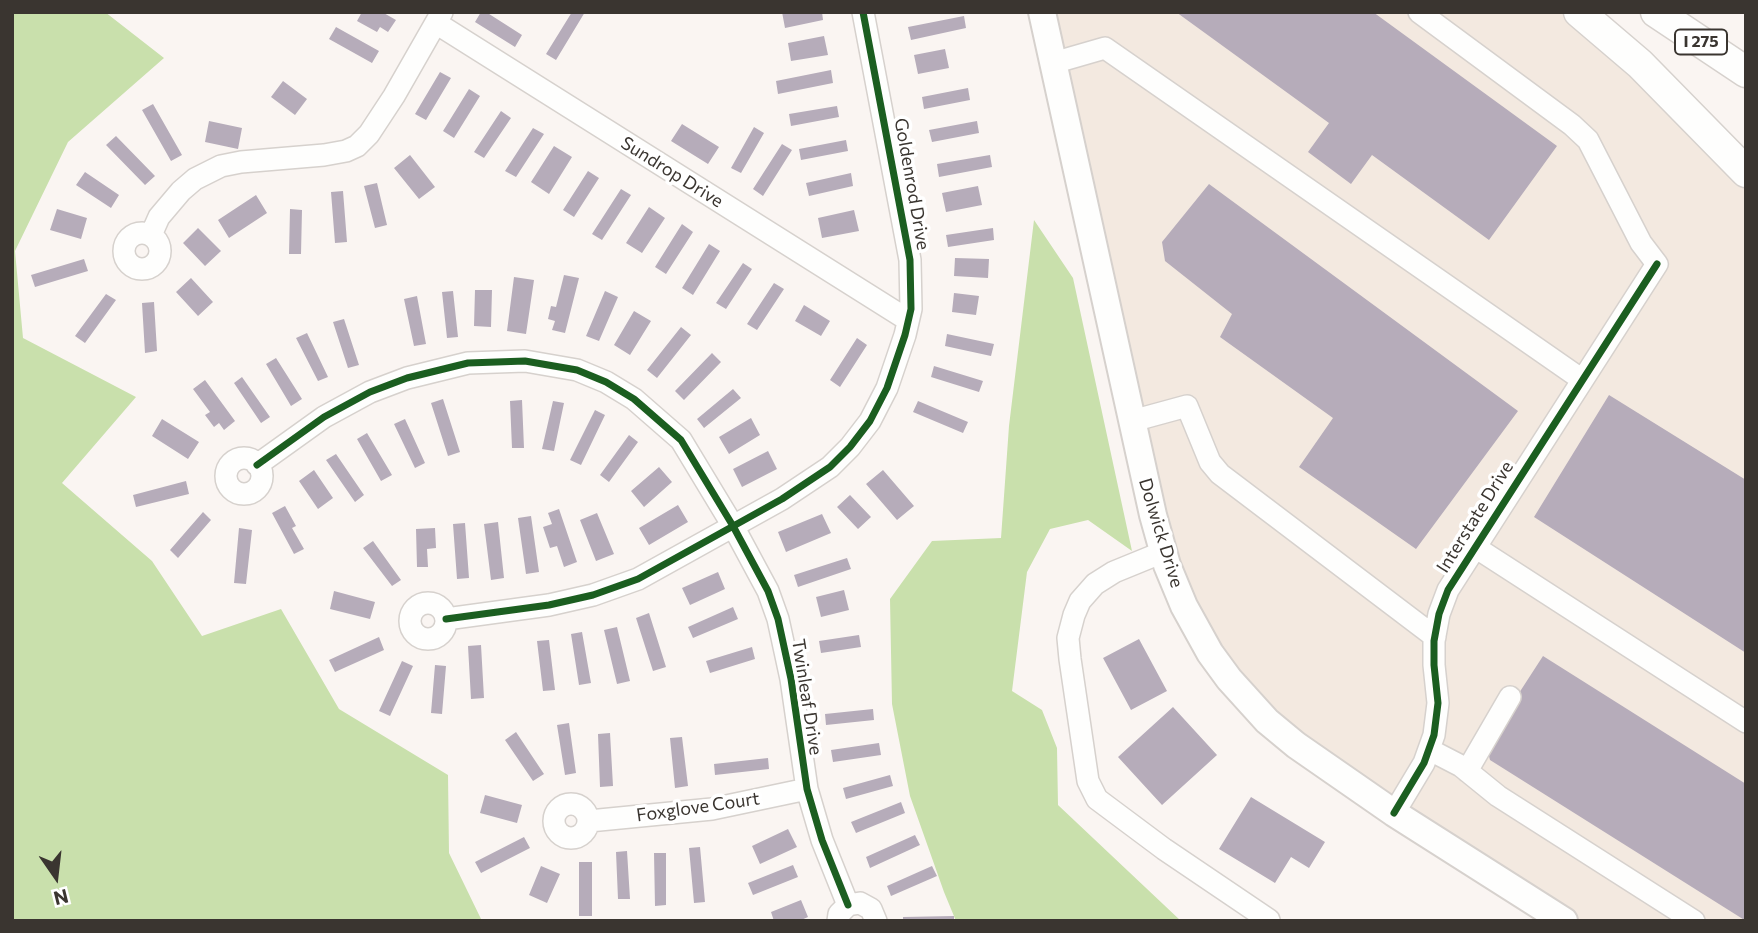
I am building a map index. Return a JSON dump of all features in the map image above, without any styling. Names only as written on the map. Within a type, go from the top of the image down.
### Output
[{"type":"highway","points":[[1579,12],[1640,64],[1746,172]]},
{"type":"highway","name":"I 275","points":[[1656,12],[1746,72]]},
{"type":"main road","name":"Dolwick Drive","points":[[1042,12],[1163,552],[1184,606],[1210,653],[1229,679],[1267,721],[1296,745],[1394,813],[1564,921]]},
{"type":"street","name":"Goldenrod Drive","points":[[446,619],[549,605],[593,595],[638,579],[782,499],[831,467],[870,421],[898,360],[911,309],[910,260],[905,226],[863,12]]},
{"type":"street","name":"Interstate Drive","points":[[1394,813],[1430,750],[1437,711],[1435,637],[1439,614],[1448,590],[1657,264],[1641,243],[1588,140],[1572,125],[1419,12]]},
{"type":"street","name":"Sundrop Drive","points":[[439,18],[908,320]]},
{"type":"street","points":[[150,235],[159,218],[181,191],[195,179],[221,166],[324,155],[357,146],[369,134],[394,96],[439,18]]},
{"type":"street","points":[[1053,63],[1105,48],[1581,379]]},
{"type":"street","name":"Twinleaf Drive","points":[[257,465],[324,417],[370,392],[407,378],[468,363],[525,360],[577,370],[606,382],[651,412],[681,440],[733,526],[768,592],[778,620],[791,679],[807,789],[843,913],[860,903],[871,909],[876,921]]},
{"type":"street","points":[[1132,421],[1187,406],[1210,462],[1220,474],[1435,637]]},
{"type":"street","points":[[1475,547],[1746,722]]},
{"type":"street","points":[[1163,552],[1114,572],[1096,584],[1080,601],[1074,615],[1068,638],[1087,780],[1097,799],[1164,849],[1269,920]]},
{"type":"street","points":[[1466,771],[1510,697]]},
{"type":"street","points":[[1430,750],[1694,921]]},
{"type":"street","name":"Foxglove Court","points":[[589,821],[712,809],[807,789]]},
{"type":"shaded area","points":[[1042,12],[1579,12],[1746,172],[1746,921],[1564,921],[1296,745],[1184,606]]},
{"type":"green space","points":[[12,12],[105,12],[164,58],[68,142],[15,251],[23,338],[136,397],[62,483],[152,561],[202,636],[281,609],[339,709],[448,775],[449,853],[482,921],[12,921]]},
{"type":"green space","points":[[1034,220],[1073,278],[1132,551],[1088,520],[1050,529],[1027,572],[1012,691],[1042,710],[1057,748],[1058,805],[1181,921],[956,921],[910,796],[892,704],[890,599],[932,541],[1001,538],[1009,426]]},
{"type":"building","points":[[362,12],[382,12],[396,20],[388,32],[380,27],[377,32],[357,21]]},
{"type":"building","points":[[481,12],[486,12],[522,35],[515,47],[475,22]]},
{"type":"building","points":[[572,12],[585,12],[556,60],[546,54]]},
{"type":"building","points":[[782,12],[822,12],[823,20],[785,28]]},
{"type":"building","points":[[1176,12],[1373,12],[1557,146],[1489,240],[1372,155],[1351,184],[1308,152],[1329,123]]},
{"type":"building","points":[[964,16],[966,28],[911,40],[908,27]]},
{"type":"building","points":[[336,27],[379,51],[372,63],[329,39]]},
{"type":"building","points":[[824,36],[828,55],[791,61],[788,43]]},
{"type":"building","points":[[945,49],[949,68],[918,74],[914,55]]},
{"type":"building","points":[[831,70],[833,83],[778,94],[776,81]]},
{"type":"building","points":[[440,72],[451,78],[426,120],[415,114]]},
{"type":"building","points":[[283,81],[307,99],[295,115],[271,97]]},
{"type":"building","points":[[968,88],[970,100],[924,109],[922,97]]},
{"type":"building","points":[[469,89],[480,96],[454,138],[443,131]]},
{"type":"building","points":[[153,104],[182,155],[171,161],[142,110]]},
{"type":"building","points":[[837,106],[839,117],[791,126],[789,114]]},
{"type":"building","points":[[501,111],[511,118],[484,158],[474,152]]},
{"type":"building","points":[[209,121],[242,128],[238,149],[205,142]]},
{"type":"building","points":[[977,121],[979,133],[932,142],[929,130]]},
{"type":"building","points":[[682,124],[719,147],[708,164],[671,141]]},
{"type":"building","points":[[754,127],[764,133],[741,173],[731,168]]},
{"type":"building","points":[[533,128],[544,134],[516,177],[505,171]]},
{"type":"building","points":[[116,136],[155,176],[145,185],[106,145]]},
{"type":"building","points":[[846,140],[848,151],[801,160],[799,149]]},
{"type":"building","points":[[782,144],[792,150],[763,196],[753,189]]},
{"type":"building","points":[[554,146],[572,157],[549,194],[531,182]]},
{"type":"building","points":[[410,155],[435,187],[419,199],[394,168]]},
{"type":"building","points":[[990,155],[992,167],[939,177],[937,164]]},
{"type":"building","points":[[588,171],[599,178],[574,217],[563,210]]},
{"type":"building","points":[[85,172],[119,195],[111,208],[76,185]]},
{"type":"building","points":[[851,173],[853,186],[809,196],[806,183]]},
{"type":"building","points":[[377,183],[387,225],[375,228],[364,186]]},
{"type":"building","points":[[1209,184],[1518,411],[1416,549],[1299,467],[1333,418],[1220,337],[1232,314],[1165,261],[1162,242]]},
{"type":"building","points":[[978,186],[982,205],[946,212],[942,193]]},
{"type":"building","points":[[621,189],[631,195],[602,240],[592,234]]},
{"type":"building","points":[[343,191],[347,242],[335,243],[331,192]]},
{"type":"building","points":[[256,195],[267,213],[229,238],[218,220]]},
{"type":"building","points":[[649,207],[665,218],[642,253],[626,243]]},
{"type":"building","points":[[57,209],[87,218],[81,239],[50,230]]},
{"type":"building","points":[[290,209],[302,210],[301,254],[289,254]]},
{"type":"building","points":[[854,210],[859,231],[822,238],[818,218]]},
{"type":"building","points":[[682,224],[693,232],[666,274],[655,267]]},
{"type":"building","points":[[198,228],[221,251],[205,266],[183,243]]},
{"type":"building","points":[[993,228],[994,240],[948,247],[946,235]]},
{"type":"building","points":[[709,244],[720,251],[693,295],[682,288]]},
{"type":"building","points":[[955,258],[989,259],[988,278],[954,276]]},
{"type":"building","points":[[84,259],[88,271],[35,287],[31,275]]},
{"type":"building","points":[[743,263],[752,269],[726,309],[716,303]]},
{"type":"building","points":[[564,275],[579,278],[565,333],[552,330],[555,321],[548,319],[551,306],[556,307]]},
{"type":"building","points":[[514,277],[534,280],[526,334],[507,331]]},
{"type":"building","points":[[191,278],[213,302],[198,316],[176,292]]},
{"type":"building","points":[[774,283],[784,289],[757,330],[747,324]]},
{"type":"building","points":[[475,290],[492,290],[491,327],[474,326]]},
{"type":"building","points":[[453,291],[458,337],[447,338],[442,292]]},
{"type":"building","points":[[605,291],[618,297],[599,341],[586,336]]},
{"type":"building","points":[[954,293],[979,296],[976,315],[952,312]]},
{"type":"building","points":[[106,294],[116,300],[85,343],[75,336]]},
{"type":"building","points":[[417,296],[426,344],[414,346],[404,299]]},
{"type":"building","points":[[154,302],[157,351],[145,353],[142,303]]},
{"type":"building","points":[[804,305],[830,321],[821,336],[795,321]]},
{"type":"building","points":[[634,311],[651,321],[630,355],[614,345]]},
{"type":"building","points":[[344,319],[359,365],[348,368],[333,322]]},
{"type":"building","points":[[681,327],[691,335],[657,378],[647,370]]},
{"type":"building","points":[[307,333],[328,377],[318,381],[296,338]]},
{"type":"building","points":[[947,334],[994,344],[991,356],[945,346]]},
{"type":"building","points":[[857,338],[867,345],[840,387],[830,380]]},
{"type":"building","points":[[712,353],[721,362],[684,400],[675,391]]},
{"type":"building","points":[[276,358],[302,399],[291,406],[266,364]]},
{"type":"building","points":[[934,366],[983,381],[979,392],[931,377]]},
{"type":"building","points":[[242,377],[270,417],[261,423],[234,383]]},
{"type":"building","points":[[205,380],[235,421],[224,430],[219,423],[214,427],[205,415],[210,412],[193,389]]},
{"type":"building","points":[[733,389],[741,398],[704,428],[697,419]]},
{"type":"building","points":[[1609,395],[1746,480],[1746,653],[1534,517]]},
{"type":"building","points":[[443,399],[460,452],[448,456],[431,403]]},
{"type":"building","points":[[522,400],[524,448],[512,448],[510,401]]},
{"type":"building","points":[[553,401],[564,403],[554,451],[542,449]]},
{"type":"building","points":[[918,401],[968,422],[963,433],[913,412]]},
{"type":"building","points":[[595,410],[605,415],[581,465],[570,460]]},
{"type":"building","points":[[751,418],[760,435],[729,454],[719,437]]},
{"type":"building","points":[[162,419],[199,442],[188,459],[152,436]]},
{"type":"building","points":[[405,419],[425,463],[415,468],[394,424]]},
{"type":"building","points":[[367,433],[392,475],[381,481],[357,439]]},
{"type":"building","points":[[629,435],[638,442],[609,482],[600,475]]},
{"type":"building","points":[[768,451],[777,469],[742,487],[733,469]]},
{"type":"building","points":[[336,454],[364,495],[355,502],[326,460]]},
{"type":"building","points":[[659,467],[672,482],[644,507],[631,491]]},
{"type":"building","points":[[314,470],[333,498],[318,509],[299,481]]},
{"type":"building","points":[[883,470],[914,506],[897,520],[866,484]]},
{"type":"building","points":[[186,481],[189,494],[136,507],[133,495]]},
{"type":"building","points":[[850,495],[871,517],[858,529],[837,507]]},
{"type":"building","points":[[678,505],[688,522],[649,545],[639,528]]},
{"type":"building","points":[[285,506],[296,526],[292,528],[304,549],[294,554],[272,513]]},
{"type":"building","points":[[559,509],[577,562],[564,567],[557,546],[550,548],[543,527],[552,524],[548,513]]},
{"type":"building","points":[[203,512],[211,520],[178,558],[170,550]]},
{"type":"building","points":[[597,513],[614,554],[596,561],[580,520]]},
{"type":"building","points":[[822,514],[831,533],[786,552],[778,532]]},
{"type":"building","points":[[531,516],[539,572],[526,574],[518,518]]},
{"type":"building","points":[[498,522],[504,578],[491,580],[484,524]]},
{"type":"building","points":[[465,523],[469,578],[457,579],[453,524]]},
{"type":"building","points":[[239,528],[252,530],[246,584],[234,583]]},
{"type":"building","points":[[435,528],[436,548],[427,549],[428,567],[417,567],[416,529]]},
{"type":"building","points":[[373,541],[401,580],[392,586],[363,548]]},
{"type":"building","points":[[847,558],[851,569],[798,587],[794,575]]},
{"type":"building","points":[[718,572],[725,589],[690,605],[682,588]]},
{"type":"building","points":[[844,590],[849,610],[821,617],[816,597]]},
{"type":"building","points":[[334,591],[375,602],[370,619],[330,609]]},
{"type":"building","points":[[733,607],[738,619],[693,638],[688,627]]},
{"type":"building","points":[[649,613],[666,667],[653,671],[636,618]]},
{"type":"building","points":[[617,627],[630,681],[617,684],[604,630]]},
{"type":"building","points":[[582,632],[591,683],[579,685],[571,634]]},
{"type":"building","points":[[859,635],[861,647],[821,653],[819,641]]},
{"type":"building","points":[[379,637],[384,650],[335,672],[329,660]]},
{"type":"building","points":[[1139,639],[1167,691],[1131,710],[1103,658]]},
{"type":"building","points":[[549,640],[555,690],[543,691],[537,641]]},
{"type":"building","points":[[481,645],[484,698],[471,699],[468,646]]},
{"type":"building","points":[[752,647],[755,659],[710,673],[706,661]]},
{"type":"building","points":[[1543,656],[1746,784],[1746,921],[1490,760],[1486,744]]},
{"type":"building","points":[[402,661],[413,666],[390,716],[379,711]]},
{"type":"building","points":[[435,665],[446,666],[442,714],[431,713]]},
{"type":"building","points":[[1173,707],[1217,755],[1162,805],[1118,757]]},
{"type":"building","points":[[873,709],[874,720],[826,725],[825,714]]},
{"type":"building","points":[[569,723],[576,773],[565,775],[557,725]]},
{"type":"building","points":[[516,732],[544,774],[533,781],[505,740]]},
{"type":"building","points":[[610,733],[613,786],[600,787],[598,734]]},
{"type":"building","points":[[682,737],[688,786],[675,788],[670,738]]},
{"type":"building","points":[[879,743],[881,755],[833,762],[831,750]]},
{"type":"building","points":[[768,758],[769,769],[715,775],[714,764]]},
{"type":"building","points":[[890,775],[893,786],[846,799],[843,788]]},
{"type":"building","points":[[485,795],[522,805],[517,823],[480,813]]},
{"type":"building","points":[[1251,797],[1325,842],[1309,868],[1291,857],[1275,883],[1219,849]]},
{"type":"building","points":[[901,802],[905,813],[856,833],[851,822]]},
{"type":"building","points":[[788,829],[797,847],[760,864],[752,846]]},
{"type":"building","points":[[915,835],[920,845],[870,868],[866,857]]},
{"type":"building","points":[[524,837],[530,848],[481,873],[475,862]]},
{"type":"building","points":[[700,847],[705,902],[694,903],[689,848]]},
{"type":"building","points":[[627,851],[630,899],[618,899],[616,852]]},
{"type":"building","points":[[654,853],[666,853],[666,905],[655,906]]},
{"type":"building","points":[[579,862],[592,862],[592,916],[579,916]]},
{"type":"building","points":[[793,865],[798,877],[753,895],[748,883]]},
{"type":"building","points":[[541,866],[560,874],[547,903],[529,895]]},
{"type":"building","points":[[932,866],[937,876],[891,896],[887,886]]},
{"type":"building","points":[[801,900],[808,917],[799,921],[774,921],[771,912]]},
{"type":"building","points":[[954,916],[954,921],[903,921],[903,917]]},
{"type":"cycle path","points":[[446,619],[549,605],[593,595],[638,579],[782,499],[830,467],[870,421],[887,388],[911,309],[910,260],[863,12]]},
{"type":"cycle path","points":[[1394,813],[1424,763],[1434,735],[1438,703],[1434,641],[1439,614],[1448,590],[1657,264]]},
{"type":"cycle path","points":[[257,465],[324,417],[370,392],[407,378],[468,363],[525,361],[577,370],[606,382],[634,399],[681,440],[733,526],[768,591],[778,619],[791,679],[807,789],[822,840],[848,905]]}]
